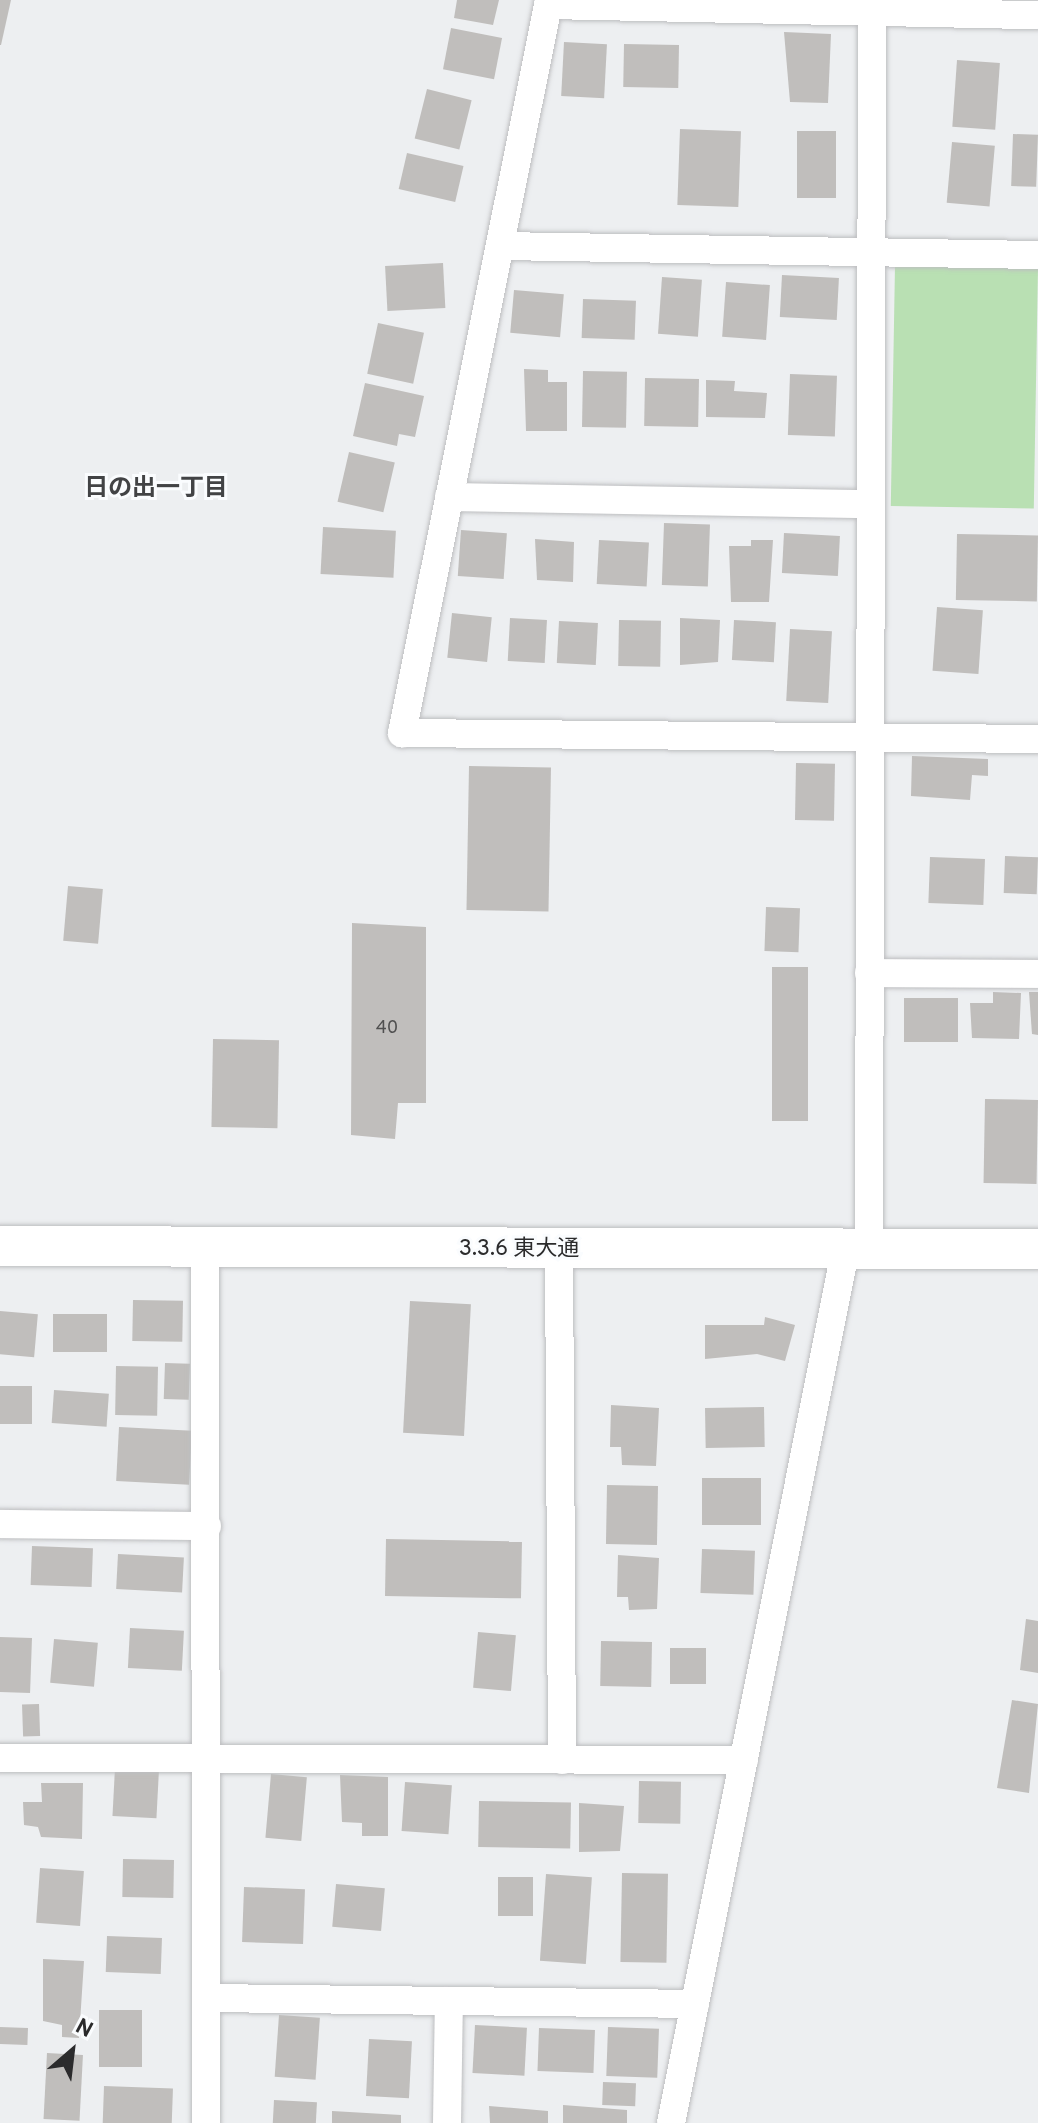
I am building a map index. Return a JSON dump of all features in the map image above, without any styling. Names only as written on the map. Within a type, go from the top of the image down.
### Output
[{"type":"street","points":[[1038,15],[872,6],[548,3],[402,733],[1038,739]]},
{"type":"street","points":[[671,2123],[744,1760],[857,1252],[869,973],[872,6]]},
{"type":"street","points":[[500,246],[1038,255]]},
{"type":"street","points":[[449,497],[871,504]]},
{"type":"street","points":[[869,973],[1038,974]]},
{"type":"street","name":"3.3.6 東大通","points":[[0,1246],[857,1252],[1038,1249]]},
{"type":"street","points":[[205,1248],[210,1759],[206,2123]]},
{"type":"street","points":[[559,1250],[562,1760]]},
{"type":"street","points":[[0,1524],[207,1526]]},
{"type":"street","points":[[0,1758],[744,1760]]},
{"type":"street","points":[[207,1998],[695,2004]]},
{"type":"street","points":[[447,2123],[449,2001]]},
{"type":"green space","points":[[895,266],[1038,268],[1034,508],[891,506]]},
{"type":"building","points":[[0,0],[11,0],[1,45],[0,45]]},
{"type":"building","points":[[457,0],[499,0],[493,25],[454,18]]},
{"type":"building","points":[[451,28],[502,38],[494,79],[443,69]]},
{"type":"building","points":[[784,32],[831,34],[828,103],[790,102]]},
{"type":"building","points":[[564,42],[607,44],[604,98],[561,96]]},
{"type":"building","points":[[624,44],[679,45],[678,88],[623,87]]},
{"type":"building","points":[[957,60],[1000,63],[995,130],[952,127]]},
{"type":"building","points":[[427,89],[472,100],[459,150],[415,138]]},
{"type":"building","points":[[680,129],[741,131],[738,207],[677,205]]},
{"type":"building","points":[[797,131],[836,131],[836,198],[797,198]]},
{"type":"building","points":[[1013,134],[1038,135],[1036,187],[1011,186]]},
{"type":"building","points":[[952,142],[995,146],[990,207],[947,203]]},
{"type":"building","points":[[407,153],[464,166],[455,202],[399,189]]},
{"type":"building","points":[[443,263],[445,308],[387,311],[385,266]]},
{"type":"building","points":[[782,275],[839,278],[837,320],[780,317]]},
{"type":"building","points":[[662,277],[702,280],[698,337],[658,334]]},
{"type":"building","points":[[726,282],[770,285],[766,340],[722,337]]},
{"type":"building","points":[[514,290],[564,294],[560,337],[510,333]]},
{"type":"building","points":[[583,299],[636,301],[635,340],[582,338]]},
{"type":"building","points":[[378,323],[424,333],[413,384],[367,374]]},
{"type":"building","points":[[524,369],[548,370],[548,382],[567,382],[567,431],[526,431]]},
{"type":"building","points":[[583,371],[627,372],[626,428],[582,427]]},
{"type":"building","points":[[790,374],[837,376],[835,437],[788,435]]},
{"type":"building","points":[[645,378],[699,379],[698,427],[644,426]]},
{"type":"building","points":[[706,380],[735,381],[734,391],[767,393],[765,418],[706,417]]},
{"type":"building","points":[[365,383],[424,396],[415,437],[399,434],[397,446],[353,436]]},
{"type":"building","points":[[349,452],[395,463],[383,512],[338,502]]},
{"type":"building","points":[[664,523],[710,525],[708,587],[662,585]]},
{"type":"building","points":[[323,527],[396,531],[393,578],[321,574]]},
{"type":"building","points":[[461,530],[507,533],[504,579],[458,576]]},
{"type":"building","points":[[784,533],[840,536],[838,576],[782,573]]},
{"type":"building","points":[[957,534],[1038,535],[1037,601],[956,600]]},
{"type":"building","points":[[535,539],[574,542],[573,582],[537,580]]},
{"type":"building","points":[[599,540],[649,543],[647,587],[597,584]]},
{"type":"building","points":[[751,540],[773,540],[769,602],[731,602],[729,546],[751,546]]},
{"type":"building","points":[[937,607],[983,610],[978,674],[933,671]]},
{"type":"building","points":[[452,613],[492,617],[487,662],[447,658]]},
{"type":"building","points":[[510,618],[547,620],[545,663],[508,661]]},
{"type":"building","points":[[680,618],[720,620],[718,662],[680,665]]},
{"type":"building","points":[[619,620],[661,621],[660,667],[618,666]]},
{"type":"building","points":[[734,620],[776,622],[774,662],[732,660]]},
{"type":"building","points":[[559,621],[598,623],[596,665],[557,663]]},
{"type":"building","points":[[790,629],[832,631],[828,703],[786,701]]},
{"type":"building","points":[[912,756],[988,759],[988,776],[972,775],[970,800],[911,796]]},
{"type":"building","points":[[796,763],[835,764],[834,821],[795,820]]},
{"type":"building","points":[[469,766],[551,767],[548,911],[466,910]]},
{"type":"building","points":[[1005,856],[1038,857],[1037,894],[1004,893]]},
{"type":"building","points":[[930,857],[985,859],[983,905],[928,903]]},
{"type":"building","points":[[68,886],[103,889],[98,944],[63,941]]},
{"type":"building","points":[[766,907],[800,908],[798,952],[764,951]]},
{"type":"building","points":[[352,923],[426,927],[426,1103],[398,1103],[395,1139],[351,1135]]},
{"type":"building","points":[[772,967],[808,967],[808,1121],[772,1121]]},
{"type":"building","points":[[993,992],[1021,993],[1019,1039],[972,1038],[970,1003],[993,1003]]},
{"type":"building","points":[[1029,992],[1038,992],[1038,1035],[1032,1034]]},
{"type":"building","points":[[904,998],[958,998],[958,1042],[904,1042]]},
{"type":"building","points":[[213,1039],[279,1040],[277,1128],[211,1127]]},
{"type":"building","points":[[985,1099],[1038,1100],[1037,1184],[984,1183]]},
{"type":"building","points":[[133,1300],[183,1301],[182,1342],[132,1341]]},
{"type":"building","points":[[410,1301],[471,1304],[464,1436],[403,1433]]},
{"type":"building","points":[[0,1311],[38,1314],[34,1357],[0,1354]]},
{"type":"building","points":[[53,1314],[107,1314],[107,1352],[53,1352]]},
{"type":"building","points":[[765,1317],[795,1325],[785,1361],[757,1354],[705,1359],[705,1325],[764,1325]]},
{"type":"building","points":[[165,1363],[190,1364],[189,1400],[164,1399]]},
{"type":"building","points":[[116,1366],[158,1367],[157,1416],[115,1415]]},
{"type":"building","points":[[0,1386],[32,1386],[32,1424],[0,1424]]},
{"type":"building","points":[[54,1390],[109,1394],[107,1427],[52,1423]]},
{"type":"building","points":[[611,1405],[659,1408],[656,1466],[622,1465],[621,1447],[610,1447]]},
{"type":"building","points":[[764,1407],[765,1447],[706,1448],[705,1408]]},
{"type":"building","points":[[119,1427],[192,1431],[189,1485],[116,1481]]},
{"type":"building","points":[[702,1478],[761,1478],[761,1525],[702,1525]]},
{"type":"building","points":[[607,1485],[658,1486],[657,1545],[606,1544]]},
{"type":"building","points":[[386,1539],[522,1541],[521,1598],[385,1596]]},
{"type":"building","points":[[32,1546],[93,1548],[92,1587],[31,1585]]},
{"type":"building","points":[[702,1549],[755,1551],[753,1595],[700,1593]]},
{"type":"building","points":[[118,1554],[184,1557],[182,1592],[116,1589]]},
{"type":"building","points":[[618,1555],[659,1558],[657,1609],[629,1610],[628,1597],[617,1597]]},
{"type":"building","points":[[1026,1619],[1038,1621],[1038,1673],[1020,1670]]},
{"type":"building","points":[[130,1628],[184,1631],[182,1671],[128,1668]]},
{"type":"building","points":[[478,1632],[516,1635],[511,1691],[473,1688]]},
{"type":"building","points":[[0,1637],[32,1638],[30,1693],[0,1692]]},
{"type":"building","points":[[54,1639],[98,1643],[94,1687],[50,1683]]},
{"type":"building","points":[[601,1641],[652,1642],[651,1687],[600,1686]]},
{"type":"building","points":[[670,1648],[706,1648],[706,1684],[670,1684]]},
{"type":"building","points":[[1012,1700],[1038,1704],[1029,1793],[997,1788]]},
{"type":"building","points":[[39,1704],[40,1736],[23,1737],[22,1705]]},
{"type":"building","points":[[115,1768],[159,1770],[156,1818],[112,1816]]},
{"type":"building","points":[[271,1774],[307,1777],[301,1841],[265,1838]]},
{"type":"building","points":[[340,1775],[388,1777],[388,1836],[362,1836],[362,1823],[342,1822]]},
{"type":"building","points":[[639,1781],[681,1782],[680,1824],[638,1823]]},
{"type":"building","points":[[405,1782],[452,1785],[448,1834],[402,1831]]},
{"type":"building","points":[[41,1783],[83,1783],[82,1839],[41,1837],[38,1827],[24,1825],[23,1802],[42,1802]]},
{"type":"building","points":[[479,1801],[571,1803],[570,1849],[478,1847]]},
{"type":"building","points":[[579,1803],[624,1806],[620,1851],[579,1852]]},
{"type":"building","points":[[123,1859],[174,1860],[173,1898],[122,1897]]},
{"type":"building","points":[[40,1868],[84,1871],[80,1926],[36,1923]]},
{"type":"building","points":[[622,1873],[668,1874],[666,1963],[620,1962]]},
{"type":"building","points":[[546,1874],[592,1877],[586,1964],[540,1961]]},
{"type":"building","points":[[498,1877],[533,1877],[533,1916],[498,1916]]},
{"type":"building","points":[[336,1884],[385,1888],[381,1931],[332,1927]]},
{"type":"building","points":[[244,1887],[305,1889],[303,1944],[242,1942]]},
{"type":"building","points":[[107,1936],[162,1938],[161,1974],[106,1972]]},
{"type":"building","points":[[43,1959],[84,1961],[79,2038],[62,2037],[62,2025],[43,2021]]},
{"type":"building","points":[[99,2010],[142,2010],[142,2067],[99,2067]]},
{"type":"building","points":[[279,2015],[320,2018],[316,2080],[275,2077]]},
{"type":"building","points":[[475,2025],[527,2028],[524,2076],[472,2073]]},
{"type":"building","points":[[0,2027],[28,2028],[27,2045],[0,2044]]},
{"type":"building","points":[[608,2027],[659,2029],[657,2078],[606,2076]]},
{"type":"building","points":[[539,2028],[595,2030],[593,2073],[537,2071]]},
{"type":"building","points":[[369,2039],[412,2041],[409,2098],[366,2096]]},
{"type":"building","points":[[47,2053],[83,2055],[79,2121],[44,2119]]},
{"type":"building","points":[[603,2082],[636,2083],[635,2106],[602,2105]]},
{"type":"building","points":[[104,2086],[173,2088],[172,2123],[103,2123]]},
{"type":"building","points":[[274,2100],[317,2102],[316,2123],[273,2123]]},
{"type":"building","points":[[563,2105],[627,2110],[627,2123],[563,2123]]},
{"type":"building","points":[[489,2106],[548,2111],[548,2123],[490,2123]]},
{"type":"building","points":[[332,2111],[401,2115],[401,2123],[332,2123]]},
{"type":"district","name":"日の出一丁目","points":[[156,490]]}]
